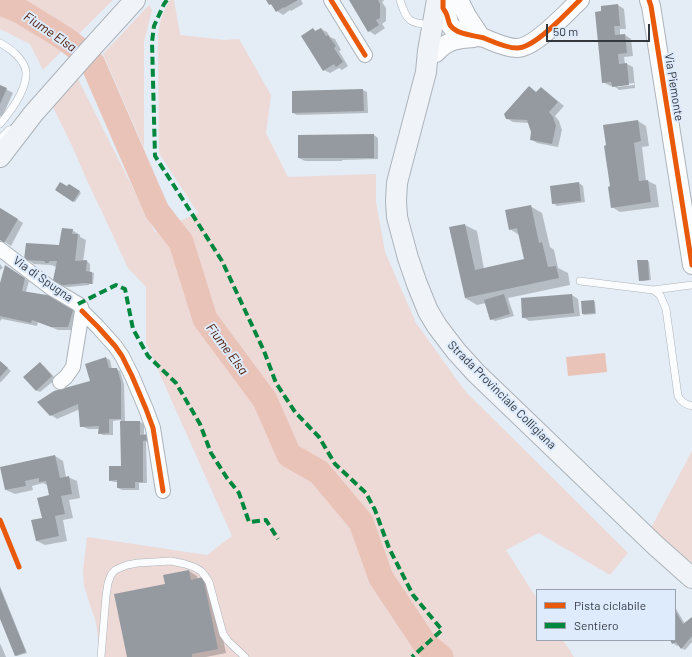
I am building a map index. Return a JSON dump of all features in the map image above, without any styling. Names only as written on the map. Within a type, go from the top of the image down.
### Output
[{"type":"main road","points":[[0,157],[95,44],[136,0]]},
{"type":"main road","name":"Strada Provinciale Colligiana","points":[[426,72],[436,53],[444,13]]},
{"type":"main road","name":"Strada Provinciale Colligiana","points":[[444,13],[428,51],[426,72],[397,183],[396,201],[397,217],[408,258],[432,319],[442,335],[476,373],[655,545],[692,578]]},
{"type":"street","points":[[331,0],[365,54]]},
{"type":"street","points":[[436,53],[441,47],[450,42],[465,38],[481,38],[517,48],[527,46],[539,39],[580,0]]},
{"type":"street","name":"Via Piemonte","points":[[650,2],[688,216],[692,265]]},
{"type":"street","points":[[444,13],[452,13],[481,38]]},
{"type":"street","name":"Via di Spugna","points":[[0,249],[51,288],[82,307],[73,367],[66,377],[60,382]]},
{"type":"street","name":"Via di Spugna","points":[[82,311],[115,346],[129,369],[153,428],[163,491]]},
{"type":"lane","points":[[400,0],[406,16],[417,24],[444,13]]},
{"type":"lane","points":[[0,43],[15,54],[26,72],[20,94],[0,124]]},
{"type":"lane","points":[[0,139],[6,132],[28,122]]},
{"type":"lane","points":[[580,280],[653,290],[692,286]]},
{"type":"lane","points":[[653,290],[660,295],[666,309],[678,396],[681,401],[692,406]]},
{"type":"lane","points":[[101,657],[106,596],[111,575],[115,570],[127,565],[166,561],[185,564],[204,573],[209,582],[223,634],[228,641],[245,657]]},
{"type":"shaded area","points":[[0,0],[113,0],[43,70],[30,44],[0,29]]},
{"type":"shaded area","points":[[170,0],[174,0],[180,35],[225,40],[239,39],[271,95],[266,133],[288,177],[376,174],[376,202],[385,252],[416,323],[465,391],[628,553],[610,575],[539,533],[506,550],[536,597],[536,641],[564,641],[574,657],[101,657],[96,623],[84,586],[83,571],[87,537],[207,555],[232,536],[146,343],[146,287],[128,268],[53,107],[78,79],[155,232],[198,213],[159,153],[158,34],[162,15]]},
{"type":"shaded area","points":[[149,5],[152,10],[144,42],[144,148],[103,54]]},
{"type":"shaded area","points":[[605,353],[607,372],[568,376],[566,357]]},
{"type":"shaded area","points":[[692,451],[692,563],[651,528]]},
{"type":"building","points":[[266,0],[298,0],[276,12],[271,4],[269,5]]},
{"type":"building","points":[[349,0],[378,0],[380,4],[380,18],[376,20],[379,25],[368,32]]},
{"type":"building","points":[[618,4],[620,26],[614,26],[615,35],[625,34],[627,53],[618,54],[619,64],[627,63],[629,85],[612,87],[611,82],[602,83],[595,12],[601,11],[601,6]]},
{"type":"building","points":[[313,28],[315,31],[321,28],[326,36],[328,35],[336,46],[334,48],[343,62],[336,67],[334,64],[323,71],[301,36]]},
{"type":"building","points":[[0,85],[7,88],[0,104]]},
{"type":"building","points":[[529,86],[536,92],[541,87],[558,102],[549,112],[553,117],[556,126],[552,144],[530,140],[531,132],[527,120],[506,119],[504,114]]},
{"type":"building","points":[[363,89],[364,111],[292,113],[292,91]]},
{"type":"building","points":[[638,120],[641,141],[634,143],[639,181],[648,180],[651,202],[611,208],[603,125]]},
{"type":"building","points":[[374,134],[374,158],[298,158],[298,135]]},
{"type":"building","points":[[60,182],[67,186],[69,184],[80,191],[73,202],[55,190]]},
{"type":"building","points":[[579,182],[581,201],[552,204],[550,186]]},
{"type":"building","points":[[531,205],[539,243],[542,242],[548,267],[556,266],[559,278],[465,298],[449,227],[465,224],[475,270],[524,259],[517,228],[509,230],[505,210]]},
{"type":"building","points":[[0,208],[18,219],[4,243],[0,240]]},
{"type":"building","points":[[62,228],[73,229],[72,234],[78,234],[75,261],[87,260],[86,271],[92,272],[92,284],[52,285],[57,261],[50,261],[46,263],[44,261],[24,260],[26,243],[59,245]]},
{"type":"building","points":[[637,260],[648,260],[649,280],[639,281]]},
{"type":"building","points":[[5,265],[25,278],[22,291],[53,296],[74,307],[68,327],[51,327],[32,320],[31,323],[0,316],[0,283]]},
{"type":"building","points":[[504,294],[510,314],[490,320],[484,300]]},
{"type":"building","points":[[572,294],[574,313],[522,318],[521,298]]},
{"type":"building","points":[[594,300],[595,313],[582,314],[581,301]]},
{"type":"building","points":[[106,357],[109,368],[117,368],[121,382],[121,419],[109,419],[109,433],[98,434],[99,426],[80,427],[78,404],[50,416],[37,402],[54,391],[90,381],[85,364]]},
{"type":"building","points":[[0,361],[8,368],[0,377]]},
{"type":"building","points":[[40,362],[52,376],[36,391],[23,377]]},
{"type":"building","points":[[120,421],[140,421],[140,435],[150,434],[150,440],[143,441],[143,482],[135,482],[135,488],[117,488],[117,480],[109,481],[109,466],[121,466]]},
{"type":"building","points":[[55,455],[60,478],[69,476],[72,494],[61,496],[65,514],[55,516],[59,536],[36,541],[31,520],[42,518],[37,498],[49,495],[46,481],[39,482],[39,478],[25,481],[26,486],[5,490],[0,467]]},
{"type":"building","points":[[189,570],[191,580],[203,577],[218,649],[192,654],[192,657],[127,657],[114,594],[165,584],[163,575]]},
{"type":"building","points":[[0,588],[26,652],[15,656],[0,619]]},
{"type":"building","points":[[676,612],[683,624],[692,617],[692,636],[681,649],[676,642],[672,644],[670,641],[676,641]]},
{"type":"waterway","name":"Fiume Elsa","points":[[0,3],[22,12],[60,35],[78,48],[93,64],[157,211],[181,242],[205,319],[265,400],[289,455],[319,472],[361,522],[381,578],[425,644],[441,657]]},
{"type":"marked path","points":[[167,0],[154,26],[152,42],[155,156],[222,261],[264,351],[276,383],[295,412],[319,437],[335,464],[366,493],[375,510],[389,548],[413,595],[442,630],[412,657]]},
{"type":"marked path","points":[[78,304],[116,285],[125,289],[133,329],[148,356],[176,383],[200,424],[211,453],[227,478],[239,493],[249,522],[266,520],[278,539]]},
{"type":"cycle path","points":[[331,0],[365,55]]},
{"type":"cycle path","points":[[443,0],[443,8],[447,14],[450,25],[457,31],[513,48],[524,46],[541,36],[580,0]]},
{"type":"cycle path","points":[[649,0],[692,265]]},
{"type":"cycle path","points":[[82,311],[115,346],[132,376],[153,428],[163,491]]},
{"type":"cycle path","points":[[0,520],[19,567]]}]
